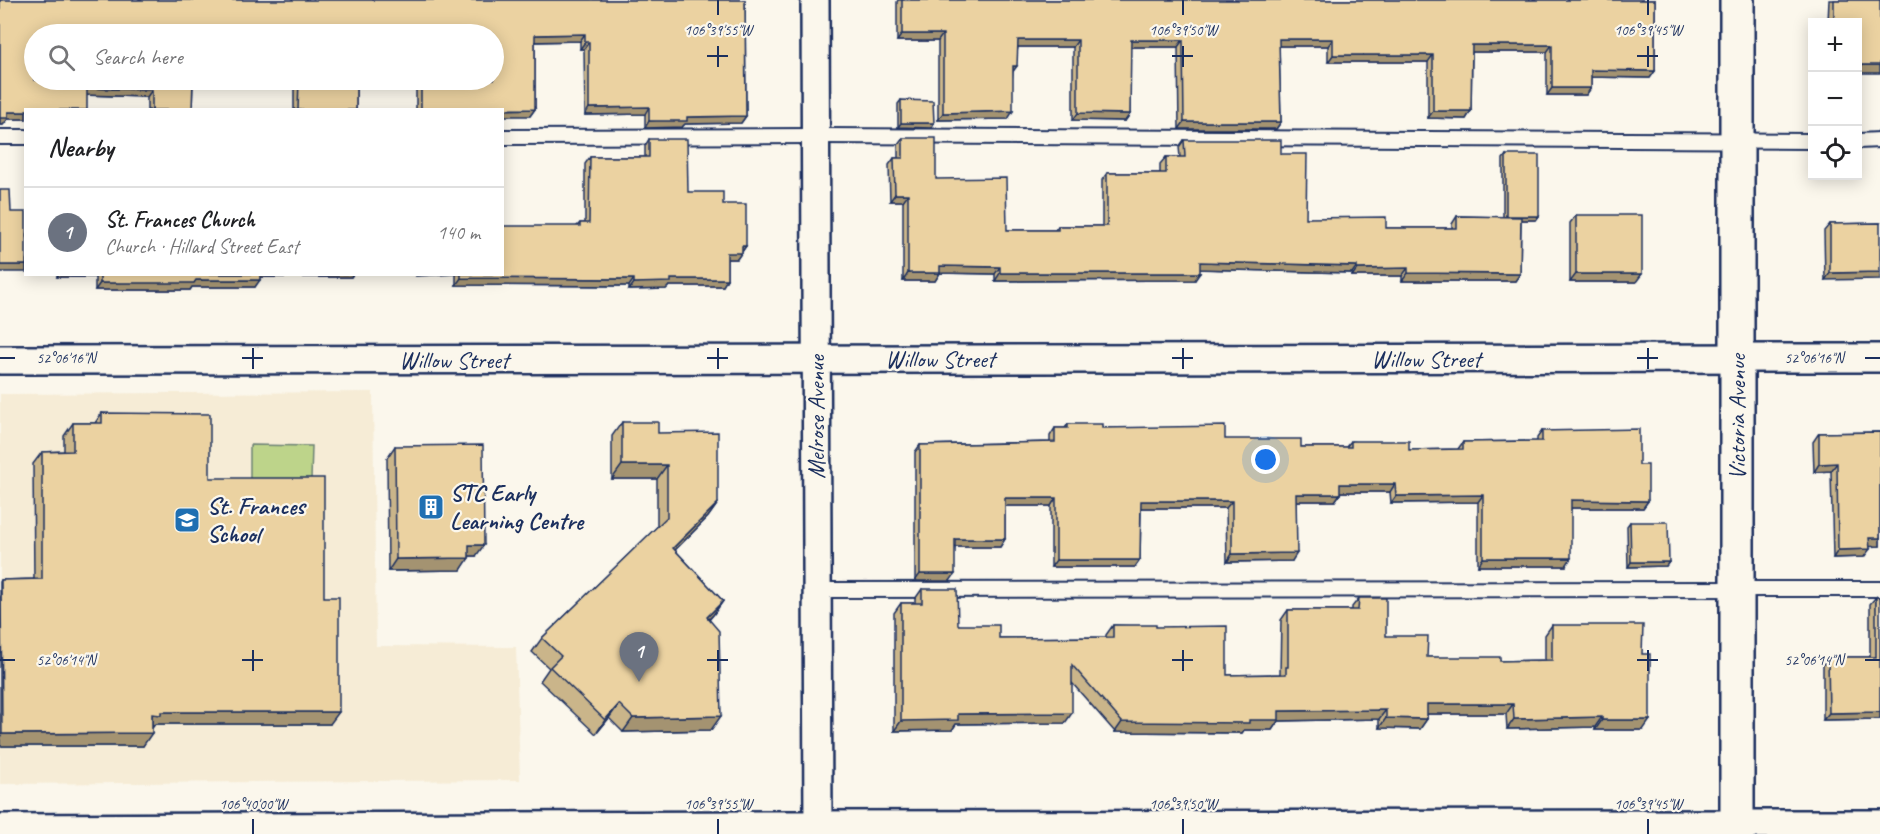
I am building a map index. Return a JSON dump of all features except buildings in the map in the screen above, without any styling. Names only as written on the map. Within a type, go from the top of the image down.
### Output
[{"type":"street","name":"Melrose Avenue","points":[[815,0],[818,829]]},
{"type":"street","name":"Victoria Avenue","points":[[1737,0],[1737,829]]},
{"type":"street","name":"Willow Street","points":[[0,360],[1880,358]]},
{"type":"street","points":[[0,828],[1737,829],[1880,824]]},
{"type":"lane","points":[[504,137],[817,136],[1808,141]]},
{"type":"lane","points":[[0,137],[24,137]]},
{"type":"lane","points":[[1862,141],[1880,140]]},
{"type":"lane","points":[[818,590],[1880,588]]},
{"type":"shaded area","name":"St. Frances School","points":[[373,392],[376,646],[516,647],[520,780],[0,784],[0,394]]},
{"type":"green space","points":[[250,445],[312,446],[311,480],[250,479]]},
{"type":"place","name":"STC Early Learning Centre","points":[[431,507]]},
{"type":"place","name":"St. Frances School","points":[[187,520]]},
{"type":"place","name":"St. Frances Church","points":[[639,682]]}]
